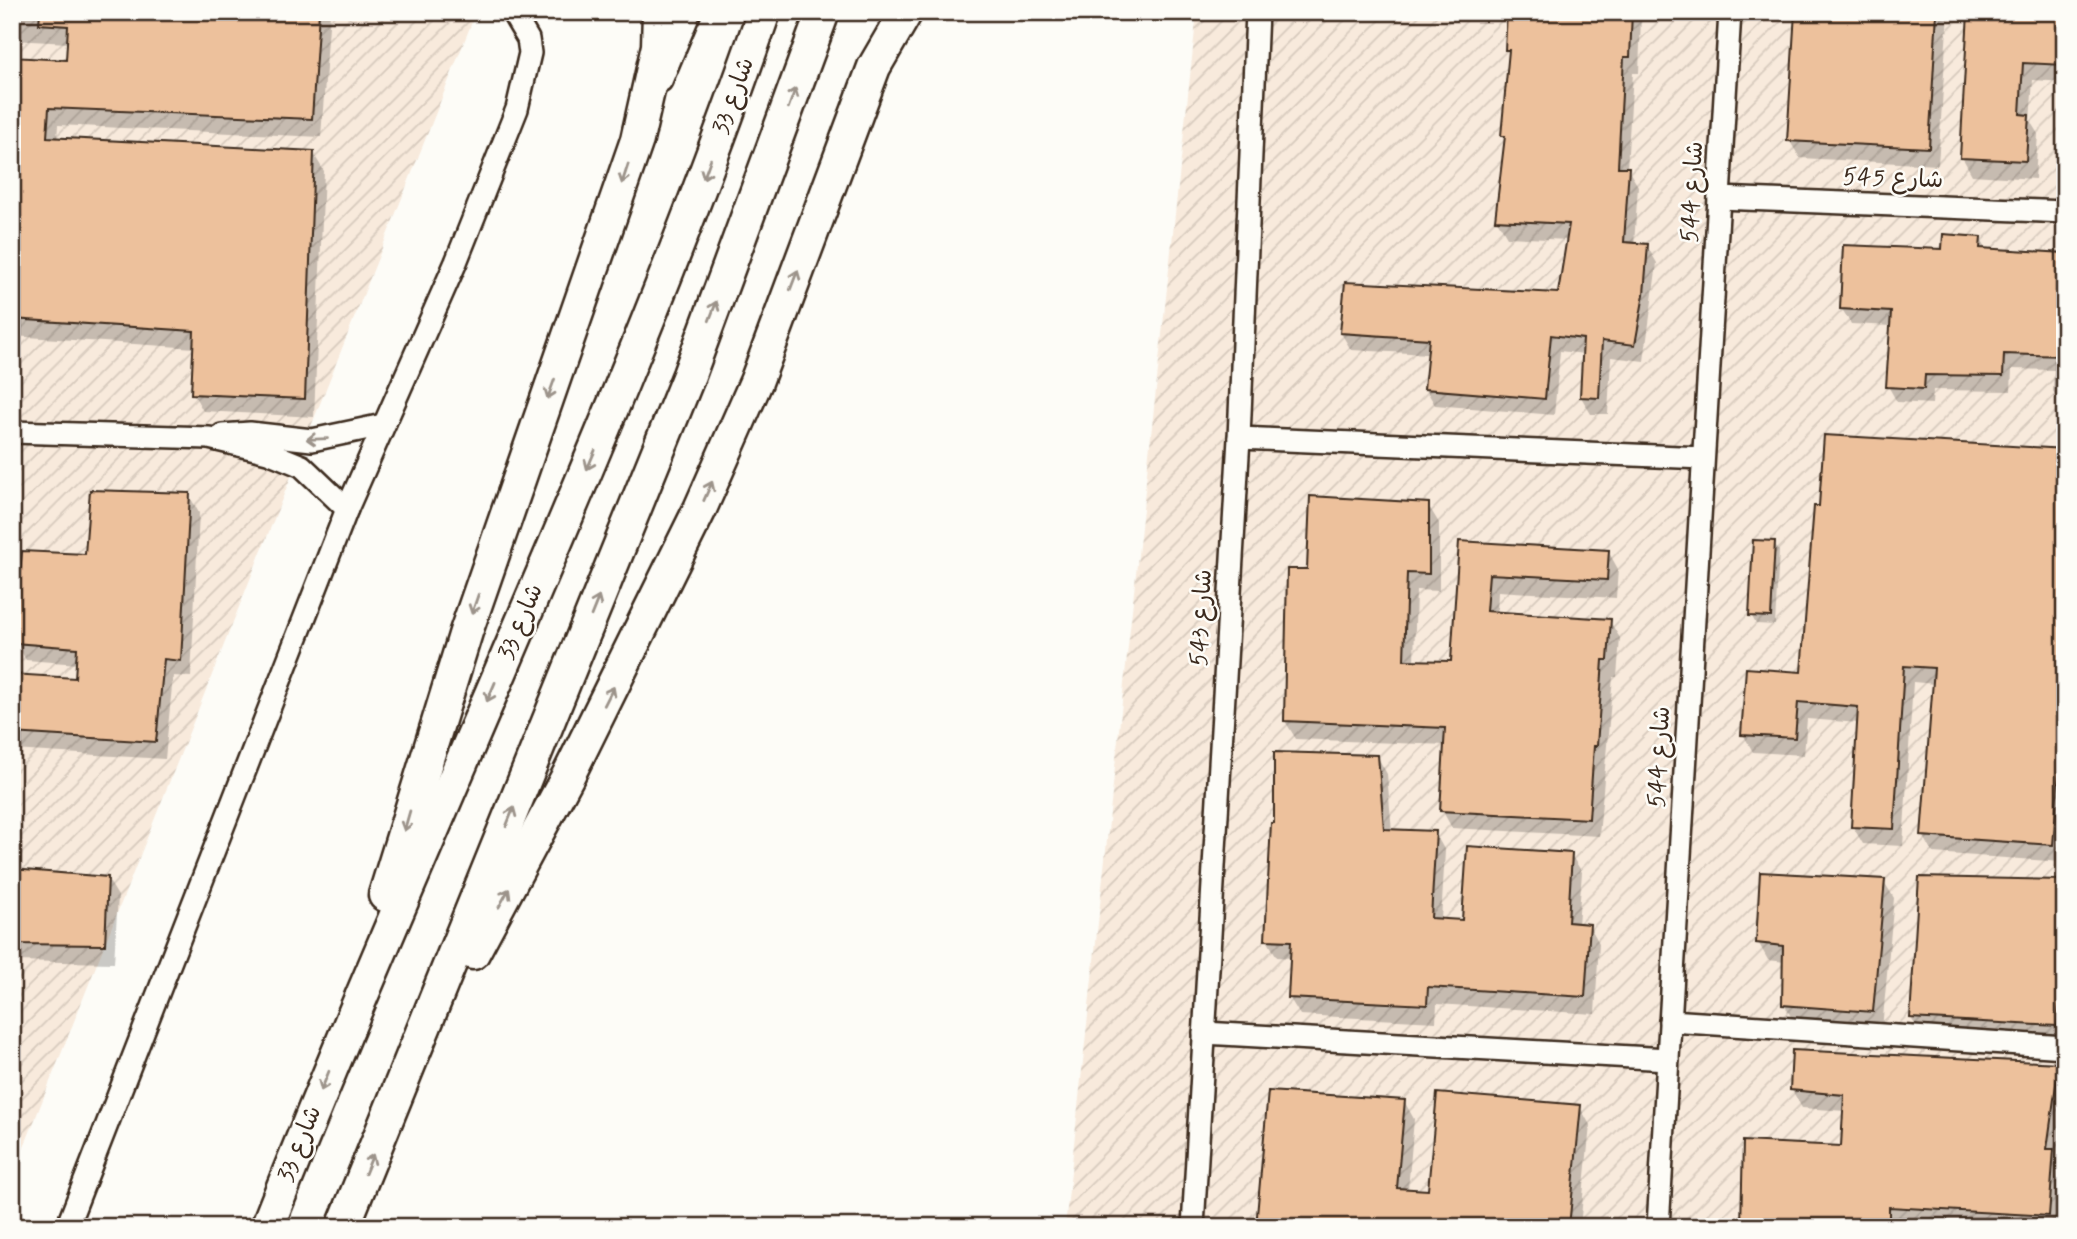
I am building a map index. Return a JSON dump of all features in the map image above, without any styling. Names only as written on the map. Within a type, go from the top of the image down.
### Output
[{"type":"highway","points":[[346,1030],[466,632],[637,140],[658,46],[659,12]]},
{"type":"highway","name":"شارع 33","points":[[267,1227],[346,1030],[637,353],[764,12]]},
{"type":"highway","points":[[343,1227],[689,375],[822,12]]},
{"type":"highway","points":[[410,1064],[545,821],[699,509],[756,382],[874,68],[906,12]]},
{"type":"street","points":[[67,1227],[347,509],[479,206],[523,90],[530,64],[529,46],[512,12]]},
{"type":"street","points":[[637,140],[690,12]]},
{"type":"street","points":[[874,68],[889,12]]},
{"type":"street","name":"شارع 543","points":[[1193,1227],[1239,438],[1256,12]]},
{"type":"street","name":"شارع 544","points":[[1658,1227],[1730,12]]},
{"type":"street","name":"شارع 545","points":[[1719,198],[2065,212]]},
{"type":"street","points":[[12,432],[209,438],[250,433],[320,440],[383,425]]},
{"type":"street","points":[[209,438],[268,452],[302,466],[347,509]]},
{"type":"street","points":[[1239,438],[1703,458]]},
{"type":"street","points":[[1671,1021],[2065,1047]]},
{"type":"street","points":[[1204,1032],[1668,1059]]},
{"type":"shaded area","points":[[12,12],[476,12],[12,1177]]},
{"type":"shaded area","points":[[1197,12],[2065,12],[2065,1227],[1065,1227]]},
{"type":"building","points":[[40,12],[319,12],[312,119],[49,108],[47,137],[314,151],[305,399],[191,394],[194,331],[12,319],[12,57],[66,60],[68,26],[39,24]]},
{"type":"building","points":[[1507,12],[1632,12],[1630,57],[1624,57],[1618,167],[1629,167],[1624,242],[1648,244],[1644,294],[1635,345],[1602,341],[1599,398],[1580,397],[1583,339],[1551,335],[1545,399],[1424,389],[1429,339],[1340,333],[1345,282],[1558,293],[1569,224],[1495,220],[1505,136],[1501,136],[1509,50],[1505,50]]},
{"type":"building","points":[[1795,12],[1937,12],[1929,148],[1787,141]]},
{"type":"building","points":[[1968,12],[2065,12],[2065,65],[2023,63],[2020,114],[2029,115],[2026,161],[1960,158]]},
{"type":"building","points":[[1943,234],[1981,237],[1980,248],[2065,253],[2065,356],[2004,354],[2003,376],[1925,375],[1924,389],[1886,387],[1891,312],[1840,309],[1843,245],[1942,249]]},
{"type":"building","points":[[1824,435],[2065,449],[2065,696],[2053,845],[1921,836],[1934,668],[1904,666],[1894,829],[1851,827],[1858,707],[1798,702],[1795,738],[1741,735],[1746,668],[1801,672],[1814,506],[1819,506]]},
{"type":"building","points":[[90,490],[190,493],[181,661],[164,659],[156,742],[12,733],[12,674],[75,678],[77,648],[14,643],[22,551],[85,554]]},
{"type":"building","points":[[1310,496],[1429,503],[1429,574],[1407,573],[1404,660],[1451,661],[1459,541],[1609,550],[1607,580],[1489,574],[1486,611],[1611,619],[1608,660],[1603,660],[1589,819],[1440,811],[1445,728],[1284,721],[1287,569],[1307,569]]},
{"type":"building","points":[[1753,540],[1775,541],[1771,617],[1749,616]]},
{"type":"building","points":[[1274,752],[1378,755],[1384,829],[1436,831],[1431,918],[1462,920],[1467,846],[1572,853],[1568,922],[1590,924],[1585,997],[1428,987],[1427,1005],[1288,998],[1291,941],[1265,940],[1271,823],[1274,823]]},
{"type":"building","points":[[12,869],[108,877],[105,945],[12,944]]},
{"type":"building","points":[[1760,872],[1885,879],[1873,1012],[1782,1005],[1783,946],[1756,943]]},
{"type":"building","points":[[1919,877],[2065,880],[2065,937],[2057,1026],[1910,1018]]},
{"type":"building","points":[[1792,1050],[2059,1063],[2047,1149],[2054,1149],[2049,1216],[1889,1207],[1889,1227],[1741,1227],[1743,1141],[1841,1146],[1844,1095],[1790,1090]]},
{"type":"building","points":[[1268,1091],[1405,1100],[1397,1188],[1428,1190],[1437,1093],[1581,1105],[1569,1227],[1256,1227]]}]
